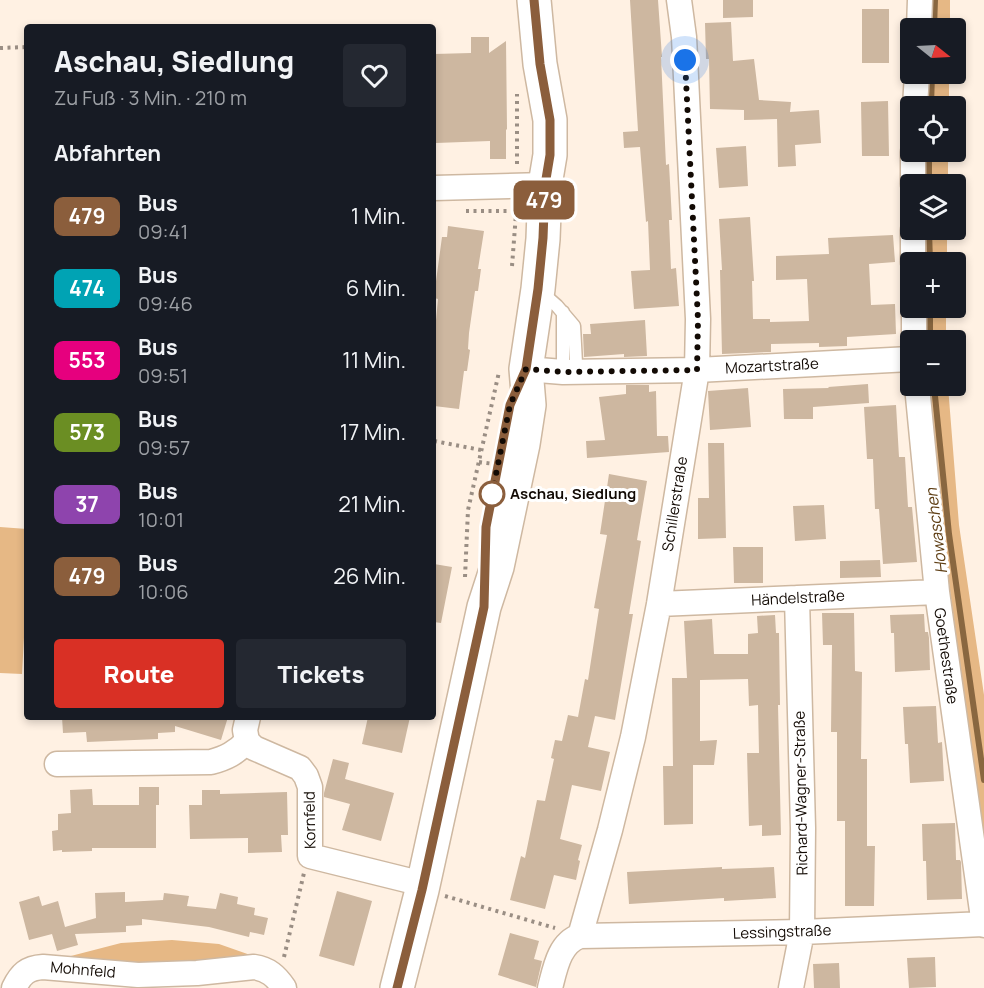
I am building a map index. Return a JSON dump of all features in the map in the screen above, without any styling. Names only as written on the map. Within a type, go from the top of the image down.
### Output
[{"type":"main road","points":[[397,988],[423,887],[474,597],[498,567],[529,405],[513,369],[525,283],[543,238],[531,185],[539,169],[528,74],[534,0]]},
{"type":"street","name":"Schillerstraße","points":[[550,988],[558,959],[565,947],[577,937],[610,830],[633,737],[659,604],[697,370],[698,320],[684,48],[679,0]]},
{"type":"street","points":[[919,18],[920,0]]},
{"type":"street","points":[[436,188],[531,185]]},
{"type":"street","name":"Mozartstraße","points":[[513,369],[563,372],[697,370],[900,360]]},
{"type":"street","name":"Goethestraße","points":[[918,396],[937,592],[984,925]]},
{"type":"street","name":"Händelstraße","points":[[659,604],[937,592]]},
{"type":"street","name":"Richard-Wagner-Straße","points":[[791,988],[802,932],[803,828],[797,598]]},
{"type":"street","points":[[57,764],[211,762],[228,756],[247,741],[245,730],[247,720]]},
{"type":"street","name":"Kornfeld","points":[[247,741],[254,748],[300,768],[306,776],[310,787],[310,856],[423,887]]},
{"type":"street","name":"Lessingstraße","points":[[577,937],[984,925]]},
{"type":"street","name":"Mohnfeld","points":[[14,988],[19,978],[26,972],[33,968],[43,967],[194,981],[254,967],[263,968],[272,973],[281,984]]},
{"type":"lane","points":[[525,283],[563,312],[574,326],[576,363],[563,372]]},
{"type":"path","points":[[0,48],[24,47]]},
{"type":"path","points":[[525,283],[516,211],[531,185],[528,74]]},
{"type":"path","points":[[457,211],[516,211]]},
{"type":"path","points":[[474,597],[468,510],[481,450],[513,369]]},
{"type":"path","points":[[436,441],[481,450]]},
{"type":"path","points":[[281,984],[310,856]]},
{"type":"path","points":[[423,887],[566,931],[577,937]]},
{"type":"shaded area","points":[[927,0],[950,0],[950,18],[926,18]]},
{"type":"shaded area","points":[[924,84],[949,84],[949,96],[923,96]]},
{"type":"shaded area","points":[[922,162],[948,162],[948,174],[921,174]]},
{"type":"shaded area","points":[[921,240],[947,240],[947,252],[922,252]]},
{"type":"shaded area","points":[[922,318],[946,318],[946,330],[922,330]]},
{"type":"shaded area","points":[[926,396],[949,396],[959,525],[984,695],[984,839]]},
{"type":"shaded area","points":[[0,527],[24,529],[22,674],[0,673]]},
{"type":"shaded area","points":[[172,940],[219,944],[262,959],[166,968],[67,957],[121,943]]},
{"type":"building","points":[[630,0],[658,0],[666,165],[669,164],[672,220],[669,220],[671,269],[676,268],[679,306],[634,309],[631,271],[650,270],[648,221],[646,222],[640,147],[624,148],[623,132],[638,131]]},
{"type":"building","points":[[723,0],[753,0],[753,17],[723,18]]},
{"type":"building","points":[[862,9],[889,9],[889,63],[862,63]]},
{"type":"building","points":[[731,22],[733,61],[754,59],[759,100],[791,102],[790,112],[819,110],[821,143],[795,145],[796,166],[778,167],[777,119],[744,120],[744,110],[710,109],[709,59],[706,59],[705,23]]},
{"type":"building","points":[[471,37],[489,37],[489,53],[506,41],[506,159],[490,159],[490,141],[436,143],[436,54],[471,53]]},
{"type":"building","points":[[888,101],[889,156],[862,156],[861,102]]},
{"type":"building","points":[[746,146],[748,186],[719,188],[716,148]]},
{"type":"building","points":[[750,217],[754,281],[752,281],[753,319],[770,319],[770,322],[809,321],[807,279],[776,280],[776,256],[829,254],[828,238],[893,235],[895,262],[869,264],[871,305],[895,304],[896,334],[847,337],[847,346],[819,347],[819,343],[771,344],[771,352],[722,354],[720,270],[722,270],[719,219]]},
{"type":"building","points":[[448,226],[484,231],[478,269],[481,269],[478,291],[475,291],[469,333],[468,349],[470,350],[467,371],[464,371],[459,409],[436,406],[438,299],[436,298],[436,281],[442,237],[447,237]]},
{"type":"building","points":[[645,320],[647,356],[624,357],[624,354],[584,357],[583,334],[591,334],[590,324]]},
{"type":"building","points":[[868,384],[869,403],[813,407],[813,419],[784,419],[783,389]]},
{"type":"building","points":[[626,385],[649,385],[649,392],[656,391],[657,436],[668,436],[669,452],[587,458],[586,441],[605,440],[599,397],[626,394]]},
{"type":"building","points":[[748,388],[751,427],[710,430],[708,391]]},
{"type":"building","points":[[896,405],[899,457],[905,457],[908,507],[912,507],[917,562],[883,564],[879,509],[875,509],[873,459],[867,459],[864,407]]},
{"type":"building","points":[[708,443],[724,443],[726,538],[698,539],[698,498],[709,498]]},
{"type":"building","points":[[609,474],[647,481],[637,540],[641,541],[629,614],[633,614],[615,720],[595,716],[588,747],[610,752],[601,791],[572,785],[560,839],[582,845],[576,880],[554,875],[545,909],[510,900],[521,856],[525,858],[537,800],[545,801],[554,759],[551,758],[555,740],[562,741],[568,715],[578,717],[585,679],[588,680],[599,609],[594,608],[607,535],[600,534]]},
{"type":"building","points":[[824,505],[826,539],[795,541],[793,506]]},
{"type":"building","points":[[733,547],[763,547],[763,583],[734,583]]},
{"type":"building","points":[[880,560],[881,577],[840,578],[840,561]]},
{"type":"building","points":[[436,564],[452,567],[441,623],[436,622]]},
{"type":"building","points":[[822,613],[854,613],[855,671],[862,672],[861,759],[867,759],[867,846],[875,846],[874,906],[845,906],[845,821],[837,821],[837,732],[831,732],[832,645],[823,645]]},
{"type":"building","points":[[924,614],[925,632],[928,632],[929,638],[930,670],[895,672],[894,633],[891,633],[890,615]]},
{"type":"building","points":[[775,615],[776,633],[779,633],[781,835],[762,836],[762,825],[749,826],[747,753],[759,753],[758,705],[749,706],[748,679],[700,680],[700,741],[717,740],[714,765],[693,765],[693,824],[664,825],[663,766],[673,766],[672,678],[687,678],[684,621],[712,619],[714,654],[748,654],[748,634],[758,633],[757,616]]},
{"type":"building","points":[[936,706],[938,743],[942,742],[944,781],[910,783],[903,707]]},
{"type":"building","points":[[62,720],[227,720],[221,740],[175,726],[175,732],[158,733],[158,739],[87,742],[86,732],[63,733]]},
{"type":"building","points":[[367,720],[409,720],[402,753],[362,744]]},
{"type":"building","points":[[333,759],[349,763],[345,779],[394,793],[381,841],[342,830],[350,804],[324,797]]},
{"type":"building","points":[[139,787],[159,787],[159,805],[156,805],[156,848],[92,848],[92,851],[53,851],[52,831],[58,830],[58,814],[71,813],[70,790],[92,789],[93,805],[139,805]]},
{"type":"building","points":[[202,790],[220,790],[220,794],[287,792],[288,835],[281,835],[282,852],[248,853],[248,838],[190,839],[189,805],[202,805]]},
{"type":"building","points":[[955,823],[956,860],[961,862],[962,899],[927,900],[922,824]]},
{"type":"building","points":[[722,867],[722,869],[774,867],[776,898],[724,901],[724,898],[629,904],[627,872]]},
{"type":"building","points":[[337,891],[372,901],[354,966],[319,956]]},
{"type":"building","points":[[125,892],[125,902],[163,900],[164,893],[189,896],[187,906],[216,909],[220,893],[238,897],[237,904],[255,908],[254,915],[268,918],[264,935],[250,932],[249,937],[209,927],[142,919],[142,925],[126,926],[126,932],[75,934],[78,945],[57,951],[52,934],[29,940],[19,902],[39,896],[42,906],[58,901],[65,927],[96,918],[95,893]]},
{"type":"building","points":[[510,933],[539,941],[534,959],[542,961],[536,987],[498,975]]},
{"type":"building","points":[[935,957],[936,987],[909,988],[907,958]]},
{"type":"building","points":[[839,963],[840,988],[814,988],[813,964]]},
{"type":"waterway","name":"Howaschen","points":[[934,18],[935,0]]},
{"type":"waterway","name":"Howaschen","points":[[931,96],[932,84]]},
{"type":"waterway","name":"Howaschen","points":[[929,162],[929,174]]},
{"type":"waterway","name":"Howaschen","points":[[929,240],[930,252]]},
{"type":"waterway","name":"Howaschen","points":[[930,318],[930,330]]},
{"type":"waterway","name":"Howaschen","points":[[935,396],[949,534],[984,780]]},
{"type":"bus line","name":"479","points":[[397,988],[422,890],[484,607],[486,527],[510,405],[526,369],[538,289],[545,185],[550,155],[550,120],[540,64],[534,0]]},
{"type":"place","name":"Aschau, Siedlung","points":[[492,494]]},
{"type":"route","points":[[492,494],[510,405],[526,369],[563,372],[697,370],[698,320],[685,60]]}]
